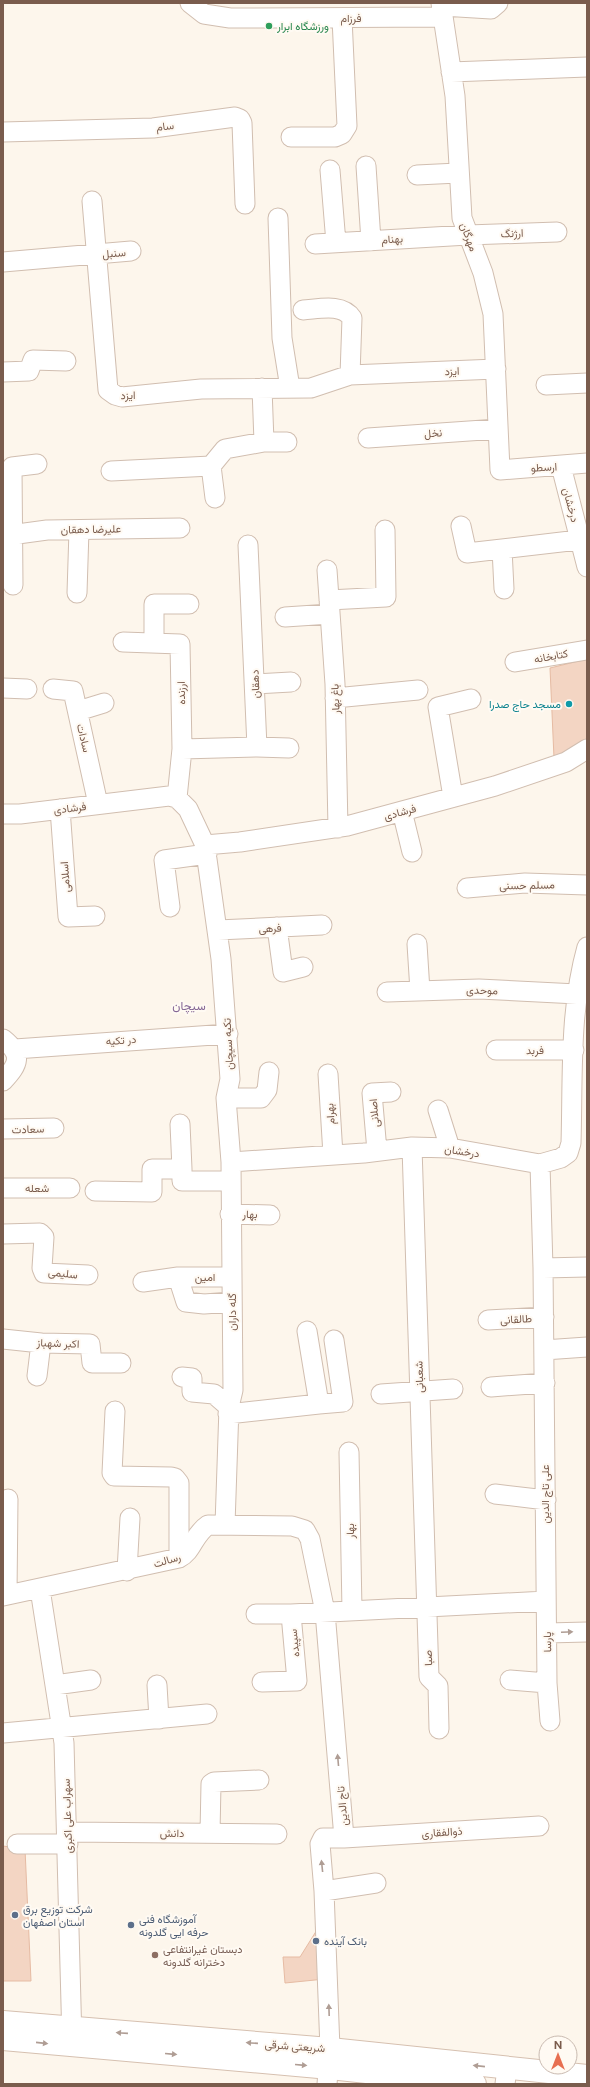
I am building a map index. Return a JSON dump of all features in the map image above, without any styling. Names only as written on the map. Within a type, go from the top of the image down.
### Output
[{"type":"main road","name":"شریعتی شرقی","points":[[3,2022],[72,2037],[329,2067],[422,2074],[587,2076]]},
{"type":"main road","name":"شریعتی شرقی","points":[[3,2039],[72,2037]]},
{"type":"main road","name":"شریعتی شرقی","points":[[422,2074],[475,2084]]},
{"type":"street","name":"فرزام","points":[[190,3],[204,14],[230,18],[342,18],[442,9],[491,8],[498,3]]},
{"type":"street","name":"مهرگان","points":[[442,9],[455,96],[458,173],[462,218],[483,273],[493,314],[500,470]]},
{"type":"street","points":[[291,137],[335,137],[342,134],[347,126],[342,18]]},
{"type":"street","points":[[451,72],[587,67]]},
{"type":"street","name":"سام","points":[[3,132],[153,128],[235,117],[240,118],[242,123],[245,204]]},
{"type":"street","points":[[366,166],[371,241]]},
{"type":"street","points":[[330,170],[336,243]]},
{"type":"street","points":[[417,175],[458,173]]},
{"type":"street","points":[[92,201],[96,254]]},
{"type":"street","points":[[278,218],[282,338],[290,388]]},
{"type":"street","name":"ارژنگ","points":[[468,235],[557,232]]},
{"type":"street","name":"بهنام","points":[[315,244],[468,235]]},
{"type":"street","name":"سنبل","points":[[3,262],[131,251]]},
{"type":"street","name":"ایزد","points":[[96,254],[108,390],[122,397],[200,389],[312,388],[350,374],[496,369]]},
{"type":"street","points":[[303,310],[340,308],[348,312],[352,318],[350,374]]},
{"type":"street","points":[[3,372],[29,371],[32,360],[66,361]]},
{"type":"street","points":[[587,373],[587,390]]},
{"type":"street","points":[[546,384],[587,383]]},
{"type":"street","points":[[262,388],[264,442]]},
{"type":"street","name":"نخل","points":[[368,438],[498,429]]},
{"type":"street","points":[[215,498],[211,466],[224,449],[264,442],[287,442]]},
{"type":"street","name":"ارسطو","points":[[500,470],[587,463]]},
{"type":"street","points":[[13,585],[8,535],[12,467],[37,464]]},
{"type":"street","points":[[111,471],[211,466]]},
{"type":"street","name":"درخشان","points":[[561,466],[584,539],[587,567]]},
{"type":"street","points":[[461,526],[467,553],[584,539]]},
{"type":"street","name":"علیرضا دهقان","points":[[8,535],[47,530],[180,528]]},
{"type":"street","points":[[77,593],[79,530]]},
{"type":"street","points":[[285,617],[386,597],[385,530]]},
{"type":"street","name":"دهقان","points":[[248,544],[257,747]]},
{"type":"street","points":[[502,549],[504,589]]},
{"type":"street","name":"باغ بهار","points":[[327,570],[335,698],[338,828]]},
{"type":"street","points":[[154,643],[154,604],[189,604]]},
{"type":"street","name":"ارزنده","points":[[123,642],[180,644],[182,749],[177,798]]},
{"type":"street","name":"کتابخانه","points":[[515,662],[587,650]]},
{"type":"street","points":[[255,684],[291,682]]},
{"type":"street","points":[[3,688],[27,690]]},
{"type":"street","name":"سادات","points":[[53,690],[73,691],[98,804]]},
{"type":"street","points":[[335,698],[418,690]]},
{"type":"street","points":[[453,798],[438,707],[471,699]]},
{"type":"street","points":[[78,711],[104,703]]},
{"type":"street","points":[[182,749],[257,747],[289,748]]},
{"type":"street","name":"فرشادی","points":[[170,907],[164,860],[240,842],[338,828],[453,798],[496,786],[566,762],[587,749]]},
{"type":"street","name":"فرشادی","points":[[3,814],[20,814],[169,796],[177,798]]},
{"type":"street","points":[[177,798],[188,809],[206,850],[218,930]]},
{"type":"street","name":"اسلامی","points":[[60,809],[68,917],[95,916]]},
{"type":"street","points":[[402,811],[412,852]]},
{"type":"street","name":"مسلم حسنی","points":[[467,888],[525,883],[587,885]]},
{"type":"street","name":"فرهی","points":[[218,930],[322,925]]},
{"type":"street","points":[[277,928],[284,972],[303,968]]},
{"type":"street","name":"تکیه سیچان","points":[[218,930],[225,990],[228,1034],[230,1079],[226,1098]]},
{"type":"street","points":[[417,944],[420,991]]},
{"type":"street","name":"درخشان","points":[[231,1162],[333,1155],[412,1147],[450,1148],[540,1164],[561,1158],[568,1153],[571,1143],[574,1050],[580,1032],[577,994],[579,974],[587,947]]},
{"type":"street","name":"موحدی","points":[[387,992],[479,989],[577,994]]},
{"type":"street","name":"در تکیه","points":[[9,1044],[228,1034]]},
{"type":"street","points":[[3,1081],[15,1068],[17,1058],[9,1044]]},
{"type":"street","name":"فربد","points":[[496,1050],[574,1050]]},
{"type":"street","points":[[226,1098],[261,1098],[267,1090],[269,1072]]},
{"type":"street","name":"بهرام","points":[[328,1074],[333,1155]]},
{"type":"street","name":"اصلانی","points":[[377,1151],[372,1093],[391,1092]]},
{"type":"street","name":"گله داران","points":[[224,1525],[228,1410],[233,1390],[230,1214],[231,1162],[226,1098]]},
{"type":"street","points":[[438,1110],[450,1148]]},
{"type":"street","points":[[180,1124],[182,1181],[231,1181]]},
{"type":"street","name":"سعادت","points":[[3,1129],[54,1128]]},
{"type":"street","name":"شعبانی","points":[[412,1147],[426,1607]]},
{"type":"street","name":"علی تاج الدین","points":[[540,1164],[545,1383],[546,1601]]},
{"type":"street","points":[[95,1191],[152,1192],[152,1169],[182,1169]]},
{"type":"street","name":"شعله","points":[[3,1188],[70,1188]]},
{"type":"street","name":"بهار","points":[[230,1214],[270,1215]]},
{"type":"street","name":"سلیمی","points":[[3,1234],[40,1233],[44,1236],[42,1268],[44,1273],[88,1275]]},
{"type":"street","points":[[543,1268],[587,1267]]},
{"type":"street","name":"امین","points":[[143,1282],[178,1277],[232,1276]]},
{"type":"street","points":[[178,1277],[186,1302],[204,1304],[232,1302]]},
{"type":"street","name":"طالقانی","points":[[488,1320],[544,1317]]},
{"type":"street","points":[[306,1331],[320,1404]]},
{"type":"street","name":"اکبر شهباز","points":[[3,1340],[41,1343],[90,1344],[92,1363],[121,1364]]},
{"type":"street","points":[[182,1377],[192,1378],[192,1392],[214,1394],[228,1410],[343,1402],[334,1340]]},
{"type":"street","points":[[37,1376],[41,1343]]},
{"type":"street","points":[[544,1350],[587,1347]]},
{"type":"street","points":[[491,1386],[545,1383]]},
{"type":"street","points":[[382,1394],[453,1389]]},
{"type":"street","points":[[116,1411],[112,1473],[114,1476],[171,1477],[175,1478],[179,1483],[179,1558]]},
{"type":"street","name":"بهار","points":[[349,1452],[352,1610]]},
{"type":"street","points":[[495,1494],[546,1500]]},
{"type":"street","points":[[5,1595],[8,1499]]},
{"type":"street","points":[[127,1571],[130,1518]]},
{"type":"street","name":"رسالت","points":[[5,1595],[127,1571],[179,1558],[187,1552],[200,1530],[208,1525],[292,1526],[305,1530],[310,1539],[325,1612]]},
{"type":"street","name":"سهراب علی اکبری","points":[[40,1589],[64,1743],[72,2037]]},
{"type":"street","points":[[325,1612],[546,1601]]},
{"type":"street","name":"پارسا","points":[[546,1601],[547,1682],[550,1721]]},
{"type":"street","name":"صبا","points":[[426,1607],[429,1677],[438,1686],[439,1730]]},
{"type":"street","name":"سپیده","points":[[262,1682],[297,1681],[291,1614],[325,1612]]},
{"type":"street","name":"تاج الدین","points":[[325,1612],[344,1838],[323,1838],[320,1840],[324,1890],[329,2067]]},
{"type":"street","points":[[256,1614],[291,1614]]},
{"type":"street","points":[[547,1633],[587,1632]]},
{"type":"street","points":[[55,1685],[91,1680]]},
{"type":"street","points":[[510,1680],[547,1682]]},
{"type":"street","points":[[157,1685],[159,1719]]},
{"type":"street","points":[[3,1734],[207,1714]]},
{"type":"street","points":[[210,1833],[211,1784],[214,1782],[259,1780]]},
{"type":"street","name":"ذوالفقاری","points":[[344,1838],[539,1826]]},
{"type":"street","name":"دانش","points":[[17,1844],[67,1838],[210,1833],[277,1834]]},
{"type":"street","points":[[324,1890],[376,1883]]},
{"type":"building","name":"مسجد حاج صدرا","points":[[587,659],[587,739],[554,758],[550,668]]},
{"type":"building","name":"شرکت توزیع برق استان اصفهان","points":[[3,1846],[25,1849],[31,1981],[3,1981]]},
{"type":"building","name":"بانک آینده","points":[[320,1925],[325,1979],[285,1983],[283,1957],[300,1957]]},
{"type":"place","name":"ورزشگاه ابرار","points":[[269,26]]},
{"type":"place","name":"مسجد حاج صدرا","points":[[569,704]]},
{"type":"place","name":"شرکت توزیع برق استان اصفهان","points":[[15,1915]]},
{"type":"place","name":"آموزشگاه فنی حرفه ایی گلدونه","points":[[131,1925]]},
{"type":"place","name":"بانک آینده","points":[[316,1941]]},
{"type":"place","name":"دبستان غیرانتفاعی دخترانه گلدونه","points":[[155,1955]]},
{"type":"district","name":"سیچان","points":[[189,1006]]}]
